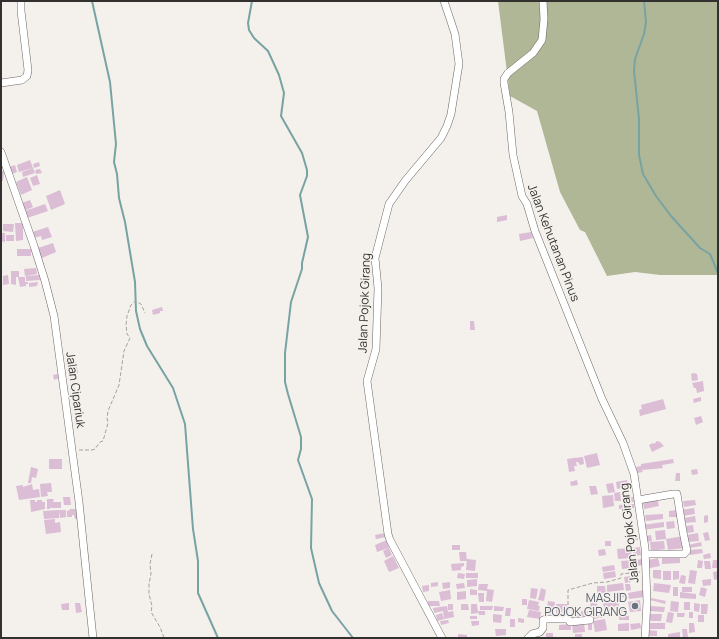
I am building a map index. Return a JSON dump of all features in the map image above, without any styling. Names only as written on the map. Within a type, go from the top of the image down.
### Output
[{"type":"street","points":[[1,83],[22,80],[27,76],[28,70],[21,1]]},
{"type":"street","name":"Jalan Pojok Girang","points":[[442,638],[388,534],[367,381],[375,354],[378,288],[375,258],[389,204],[405,181],[441,138],[451,114],[459,64],[455,34],[444,1]]},
{"type":"street","name":"Jalan Kehutanan Pinus","points":[[543,1],[544,19],[542,40],[533,53],[504,78],[513,155],[522,196],[527,204],[535,231],[602,399],[623,443],[634,474]]},
{"type":"street","name":"Jalan Cipariuk","points":[[1,152],[34,246],[54,316],[73,451],[93,638]]},
{"type":"street","name":"Jalan Pojok Girang","points":[[634,474],[645,554],[647,620],[645,638]]},
{"type":"street","points":[[638,500],[677,494],[686,546],[686,553],[684,554],[645,554]]},
{"type":"street","points":[[528,638],[532,634],[540,632],[543,628],[543,620],[568,620],[572,622],[590,620]]},
{"type":"path","points":[[73,451],[95,449],[103,440],[108,423],[108,411],[119,384],[124,351],[130,338],[127,334],[127,316],[131,305],[135,301],[141,304],[145,313]]},
{"type":"path","points":[[152,554],[150,564],[151,574],[148,584],[152,606],[151,612],[160,627],[164,638]]},
{"type":"path","points":[[568,620],[568,590],[593,583],[607,582],[621,578],[621,574],[645,572]]},
{"type":"green space","points":[[498,1],[718,1],[718,275],[660,275],[635,272],[607,276],[585,232],[580,230],[560,192],[537,111],[510,96]]},
{"type":"building","points":[[30,160],[33,168],[19,172],[17,165]]},
{"type":"building","points":[[39,162],[40,166],[34,168],[33,164]]},
{"type":"building","points":[[15,165],[17,172],[12,174],[9,167]]},
{"type":"building","points":[[33,168],[35,173],[23,177],[22,172]]},
{"type":"building","points":[[40,169],[42,173],[36,174],[35,170]]},
{"type":"building","points":[[1,171],[4,171],[3,181],[1,181]]},
{"type":"building","points":[[37,175],[40,184],[33,186],[30,178]]},
{"type":"building","points":[[27,177],[32,190],[21,195],[16,182]]},
{"type":"building","points":[[60,190],[65,204],[51,210],[46,196]]},
{"type":"building","points":[[30,200],[33,207],[24,211],[22,203]]},
{"type":"building","points":[[45,204],[48,211],[27,218],[25,211]]},
{"type":"building","points":[[507,215],[507,220],[497,222],[497,217]]},
{"type":"building","points":[[15,223],[23,223],[23,240],[16,241]]},
{"type":"building","points":[[3,224],[14,224],[13,232],[3,231]]},
{"type":"building","points":[[48,227],[52,237],[42,240],[41,236],[34,238],[32,232]]},
{"type":"building","points":[[531,232],[533,238],[520,241],[519,234]]},
{"type":"building","points":[[1,233],[5,233],[5,242],[1,241]]},
{"type":"building","points":[[6,235],[14,235],[14,241],[6,241]]},
{"type":"building","points":[[53,243],[56,252],[42,258],[38,248]]},
{"type":"building","points":[[17,249],[31,249],[31,256],[17,256]]},
{"type":"building","points":[[36,268],[37,274],[25,276],[24,269]]},
{"type":"building","points":[[11,271],[19,271],[19,277],[16,277],[16,285],[11,284]]},
{"type":"building","points":[[8,275],[9,284],[3,285],[3,276]]},
{"type":"building","points":[[39,275],[40,280],[26,281],[26,276]]},
{"type":"building","points":[[18,277],[25,277],[25,282],[28,282],[28,284],[20,287]]},
{"type":"building","points":[[38,282],[37,286],[29,287],[29,283]]},
{"type":"building","points":[[162,307],[163,311],[153,315],[152,310]]},
{"type":"building","points":[[470,321],[474,321],[475,330],[470,330]]},
{"type":"building","points":[[76,362],[78,373],[69,375],[68,369],[71,369],[70,363]]},
{"type":"building","points":[[58,374],[59,378],[54,380],[53,375]]},
{"type":"building","points":[[691,374],[697,374],[698,380],[692,381]]},
{"type":"building","points":[[703,381],[704,391],[697,393],[696,388],[694,388],[692,383]]},
{"type":"building","points":[[701,397],[701,401],[694,403],[693,399]]},
{"type":"building","points":[[663,399],[666,409],[640,416],[639,410],[642,409],[641,405]]},
{"type":"building","points":[[701,416],[703,422],[696,425],[694,418]]},
{"type":"building","points":[[657,441],[664,446],[652,452],[649,445],[654,444]]},
{"type":"building","points":[[597,453],[600,465],[587,468],[584,456]]},
{"type":"building","points":[[583,457],[584,464],[580,465],[576,462],[577,466],[574,466],[575,471],[569,472],[567,459]]},
{"type":"building","points":[[49,459],[62,459],[62,469],[49,469]]},
{"type":"building","points":[[673,459],[674,463],[662,465],[663,468],[642,470],[643,472],[637,473],[636,467],[641,466],[641,464]]},
{"type":"building","points":[[31,467],[38,469],[36,478],[32,477],[31,483],[28,483]]},
{"type":"building","points":[[697,469],[698,474],[692,475],[691,470]]},
{"type":"building","points":[[676,473],[680,473],[680,481],[675,481]]},
{"type":"building","points":[[577,480],[578,485],[571,486],[570,482]]},
{"type":"building","points":[[627,480],[628,487],[617,489],[616,482]]},
{"type":"building","points":[[51,483],[52,492],[47,492],[48,496],[41,497],[40,484]]},
{"type":"building","points":[[613,483],[615,492],[608,493],[606,484]]},
{"type":"building","points":[[32,484],[33,490],[39,489],[40,497],[19,500],[16,486],[23,485],[23,487]]},
{"type":"building","points":[[589,486],[596,486],[598,494],[591,495]]},
{"type":"building","points":[[620,492],[621,501],[615,501],[614,493]]},
{"type":"building","points":[[613,495],[614,506],[603,508],[602,496]]},
{"type":"building","points":[[63,497],[70,497],[71,505],[64,505]]},
{"type":"building","points":[[633,497],[634,502],[623,503],[622,498]]},
{"type":"building","points":[[657,498],[659,506],[644,509],[643,500]]},
{"type":"building","points":[[47,499],[54,499],[53,502],[61,502],[61,508],[47,509]]},
{"type":"building","points":[[30,500],[35,500],[35,502],[37,502],[37,500],[42,500],[42,502],[45,502],[45,509],[31,512]]},
{"type":"building","points":[[695,500],[696,505],[684,507],[683,501]]},
{"type":"building","points":[[634,504],[634,508],[619,509],[619,505]]},
{"type":"building","points":[[694,508],[695,514],[682,516],[681,510]]},
{"type":"building","points":[[70,509],[76,509],[76,513],[79,513],[79,519],[75,519],[74,515],[72,515],[72,517],[67,517],[67,511]]},
{"type":"building","points":[[59,510],[66,510],[66,517],[60,518]]},
{"type":"building","points":[[59,510],[59,518],[44,519],[43,511]]},
{"type":"building","points":[[678,510],[678,517],[669,517],[669,511]]},
{"type":"building","points":[[663,514],[663,519],[646,521],[645,515]]},
{"type":"building","points":[[708,515],[708,522],[704,523],[704,516]]},
{"type":"building","points":[[695,516],[696,522],[684,523],[684,518]]},
{"type":"building","points":[[55,519],[55,523],[60,522],[61,532],[46,534],[44,520]]},
{"type":"building","points":[[674,521],[675,528],[667,529],[666,522]]},
{"type":"building","points":[[664,522],[664,527],[642,530],[642,525]]},
{"type":"building","points":[[693,525],[694,532],[687,533],[686,526]]},
{"type":"building","points":[[665,530],[666,539],[656,540],[655,531]]},
{"type":"building","points":[[708,532],[710,540],[705,541],[703,533]]},
{"type":"building","points":[[385,533],[386,537],[376,539],[375,535]]},
{"type":"building","points":[[698,533],[699,541],[688,542],[687,535]]},
{"type":"building","points":[[638,535],[638,540],[628,541],[627,536]]},
{"type":"building","points":[[651,535],[652,541],[648,542],[646,536]]},
{"type":"building","points":[[683,536],[685,548],[668,550],[666,539]]},
{"type":"building","points":[[387,540],[389,548],[377,552],[375,545]]},
{"type":"building","points":[[605,541],[611,541],[611,546],[605,546]]},
{"type":"building","points":[[664,541],[665,549],[651,551],[650,542]]},
{"type":"building","points":[[701,542],[702,546],[689,548],[688,545]]},
{"type":"building","points":[[452,545],[460,545],[460,550],[452,550]]},
{"type":"building","points":[[640,547],[641,555],[634,556],[633,548]]},
{"type":"building","points":[[389,548],[392,555],[386,558],[383,551]]},
{"type":"building","points":[[631,548],[632,558],[618,559],[617,549]]},
{"type":"building","points":[[605,549],[606,555],[599,556],[598,550]]},
{"type":"building","points":[[702,549],[703,553],[690,555],[689,550]]},
{"type":"building","points":[[459,552],[466,552],[467,561],[460,561]]},
{"type":"building","points":[[710,553],[711,558],[704,559],[703,555]]},
{"type":"building","points":[[393,556],[399,568],[389,572],[384,561]]},
{"type":"building","points":[[658,558],[660,566],[650,568],[648,560]]},
{"type":"building","points":[[662,558],[680,558],[680,563],[662,564]]},
{"type":"building","points":[[467,559],[476,560],[475,571],[466,570]]},
{"type":"building","points":[[642,559],[643,565],[636,566],[635,560]]},
{"type":"building","points":[[634,560],[634,568],[622,569],[621,561]]},
{"type":"building","points":[[698,560],[703,561],[702,568],[697,568]]},
{"type":"building","points":[[713,560],[718,560],[718,568],[712,568]]},
{"type":"building","points":[[704,561],[710,561],[711,569],[705,569]]},
{"type":"building","points":[[464,563],[461,570],[452,571],[451,564]]},
{"type":"building","points":[[614,565],[615,570],[603,572],[602,567]]},
{"type":"building","points":[[653,570],[661,570],[661,579],[653,578]]},
{"type":"building","points":[[690,570],[697,571],[695,584],[688,583]]},
{"type":"building","points":[[615,571],[616,577],[604,579],[603,573]]},
{"type":"building","points":[[663,571],[671,571],[671,580],[663,580]]},
{"type":"building","points":[[673,571],[679,571],[679,579],[673,580]]},
{"type":"building","points":[[718,571],[718,579],[714,580],[713,572]]},
{"type":"building","points":[[458,573],[465,574],[464,579],[457,578]]},
{"type":"building","points":[[466,573],[478,573],[478,578],[466,578]]},
{"type":"building","points":[[681,575],[686,576],[685,584],[679,583]]},
{"type":"building","points":[[630,576],[631,582],[625,583],[624,577]]},
{"type":"building","points":[[477,579],[477,586],[467,587],[467,580]]},
{"type":"building","points":[[711,579],[711,585],[703,586],[702,580]]},
{"type":"building","points":[[438,582],[438,586],[431,587],[431,583]]},
{"type":"building","points":[[450,582],[450,588],[443,589],[442,583]]},
{"type":"building","points":[[464,583],[465,588],[457,589],[456,584]]},
{"type":"building","points":[[623,583],[624,590],[607,592],[607,585]]},
{"type":"building","points":[[654,583],[671,585],[669,593],[653,591]]},
{"type":"building","points":[[479,584],[488,584],[487,589],[494,590],[492,602],[486,601],[487,591],[478,590]]},
{"type":"building","points":[[625,584],[630,584],[631,590],[626,591]]},
{"type":"building","points":[[429,585],[429,591],[423,592],[422,586]]},
{"type":"building","points":[[597,586],[605,586],[606,593],[597,593]]},
{"type":"building","points":[[673,587],[678,587],[678,596],[673,596]]},
{"type":"building","points":[[682,587],[692,587],[692,592],[682,592]]},
{"type":"building","points":[[701,587],[707,589],[705,597],[699,595]]},
{"type":"building","points":[[531,588],[538,589],[536,599],[530,598]]},
{"type":"building","points":[[541,588],[546,590],[544,601],[538,600]]},
{"type":"building","points":[[470,589],[477,590],[477,595],[470,595]]},
{"type":"building","points":[[450,590],[451,599],[441,601],[439,592]]},
{"type":"building","points":[[644,590],[645,597],[629,599],[628,593]]},
{"type":"building","points":[[466,591],[466,599],[457,600],[457,592]]},
{"type":"building","points":[[625,592],[625,597],[614,598],[613,593]]},
{"type":"building","points":[[680,592],[696,594],[696,599],[680,598]]},
{"type":"building","points":[[478,593],[484,593],[484,602],[479,602]]},
{"type":"building","points":[[592,596],[599,596],[600,599],[592,600]]},
{"type":"building","points":[[651,598],[666,601],[665,604],[650,600]]},
{"type":"building","points":[[522,599],[527,599],[527,605],[522,605]]},
{"type":"building","points":[[529,600],[539,602],[539,611],[527,609]]},
{"type":"building","name":"MASJID POJOK GIRANG","points":[[640,600],[641,611],[630,612],[628,602]]},
{"type":"building","points":[[428,601],[439,601],[440,606],[428,606]]},
{"type":"building","points":[[548,601],[555,602],[553,615],[546,614]]},
{"type":"building","points":[[619,601],[619,606],[604,608],[603,603]]},
{"type":"building","points":[[671,601],[679,602],[678,612],[670,611]]},
{"type":"building","points":[[597,602],[599,618],[593,619],[590,603]]},
{"type":"building","points":[[684,602],[690,602],[690,610],[684,610]]},
{"type":"building","points":[[69,603],[69,610],[62,610],[61,604]]},
{"type":"building","points":[[75,603],[80,603],[82,612],[76,613]]},
{"type":"building","points":[[694,603],[700,604],[699,612],[694,611]]},
{"type":"building","points":[[448,604],[453,604],[453,610],[448,610]]},
{"type":"building","points":[[461,604],[468,604],[469,610],[461,610]]},
{"type":"building","points":[[471,604],[477,604],[478,613],[471,614]]},
{"type":"building","points":[[556,604],[567,604],[566,615],[556,614]]},
{"type":"building","points":[[701,604],[708,604],[707,614],[701,614]]},
{"type":"building","points":[[447,606],[448,612],[453,611],[454,617],[444,619],[443,611],[434,613],[433,608]]},
{"type":"building","points":[[480,606],[493,606],[492,610],[480,610]]},
{"type":"building","points":[[494,606],[504,607],[503,611],[494,611]]},
{"type":"building","points":[[650,606],[665,607],[664,612],[650,611]]},
{"type":"building","points":[[571,607],[578,607],[579,617],[572,618]]},
{"type":"building","points":[[506,608],[511,608],[510,616],[505,616]]},
{"type":"building","points":[[613,608],[614,612],[605,612],[605,609]]},
{"type":"building","points":[[626,608],[627,612],[620,613],[619,609]]},
{"type":"building","points":[[529,610],[541,612],[540,619],[527,617]]},
{"type":"building","points":[[599,610],[602,610],[603,618],[600,618]]},
{"type":"building","points":[[478,611],[485,611],[485,615],[479,615]]},
{"type":"building","points":[[581,611],[591,611],[591,617],[581,617]]},
{"type":"building","points":[[668,612],[674,613],[672,623],[666,622]]},
{"type":"building","points":[[689,612],[693,612],[693,618],[689,618]]},
{"type":"building","points":[[442,613],[444,619],[437,621],[436,615]]},
{"type":"building","points":[[677,613],[685,613],[684,617],[677,617]]},
{"type":"building","points":[[493,614],[502,615],[501,623],[493,622]]},
{"type":"building","points":[[650,614],[662,614],[661,621],[650,621]]},
{"type":"building","points":[[619,615],[629,616],[629,620],[619,620]]},
{"type":"building","points":[[698,615],[704,615],[704,622],[698,622]]},
{"type":"building","points":[[470,616],[477,616],[477,619],[470,619]]},
{"type":"building","points":[[518,618],[524,619],[524,623],[518,622]]},
{"type":"building","points":[[510,619],[515,619],[515,627],[510,627]]},
{"type":"building","points":[[605,619],[607,630],[595,632],[593,621]]},
{"type":"building","points":[[448,620],[449,623],[441,625],[440,621]]},
{"type":"building","points":[[471,621],[479,621],[479,625],[472,626]]},
{"type":"building","points":[[584,622],[585,632],[573,633],[572,624]]},
{"type":"building","points":[[629,623],[629,631],[618,631],[618,624]]},
{"type":"building","points":[[640,623],[641,628],[631,630],[630,624]]},
{"type":"building","points":[[650,623],[665,623],[665,629],[650,629]]},
{"type":"building","points":[[689,623],[694,623],[695,632],[689,633]]},
{"type":"building","points":[[571,624],[571,630],[559,630],[559,625]]},
{"type":"building","points":[[588,624],[592,624],[592,630],[588,630]]},
{"type":"building","points":[[495,629],[506,629],[506,635],[496,636]]},
{"type":"building","points":[[682,629],[687,629],[688,638],[683,638]]},
{"type":"building","points":[[648,630],[657,631],[657,636],[648,636]]},
{"type":"building","points":[[680,632],[680,638],[668,638],[668,634]]},
{"type":"building","points":[[546,633],[553,633],[553,638],[546,638]]},
{"type":"building","points":[[458,634],[467,635],[467,638],[458,638]]},
{"type":"building","points":[[575,634],[582,634],[582,638],[575,638]]},
{"type":"waterway","points":[[92,1],[110,82],[116,144],[114,162],[117,174],[119,198],[125,222],[135,282],[136,311],[140,329],[147,346],[173,388],[185,424],[193,529],[198,561],[198,593],[218,638]]},
{"type":"waterway","points":[[252,1],[248,23],[249,30],[254,38],[268,51],[279,75],[284,93],[281,116],[302,153],[307,170],[307,176],[300,195],[308,237],[302,269],[291,302],[285,353],[285,382],[301,437],[301,449],[298,460],[312,499],[311,548],[319,583],[332,611],[353,638]]},
{"type":"waterway","points":[[644,1],[646,22],[644,34],[635,59],[634,71],[639,119],[639,155],[643,174],[656,196],[671,216],[700,248],[710,254],[718,273]]},
{"type":"place","name":"MASJID POJOK GIRANG","points":[[635,606]]}]
